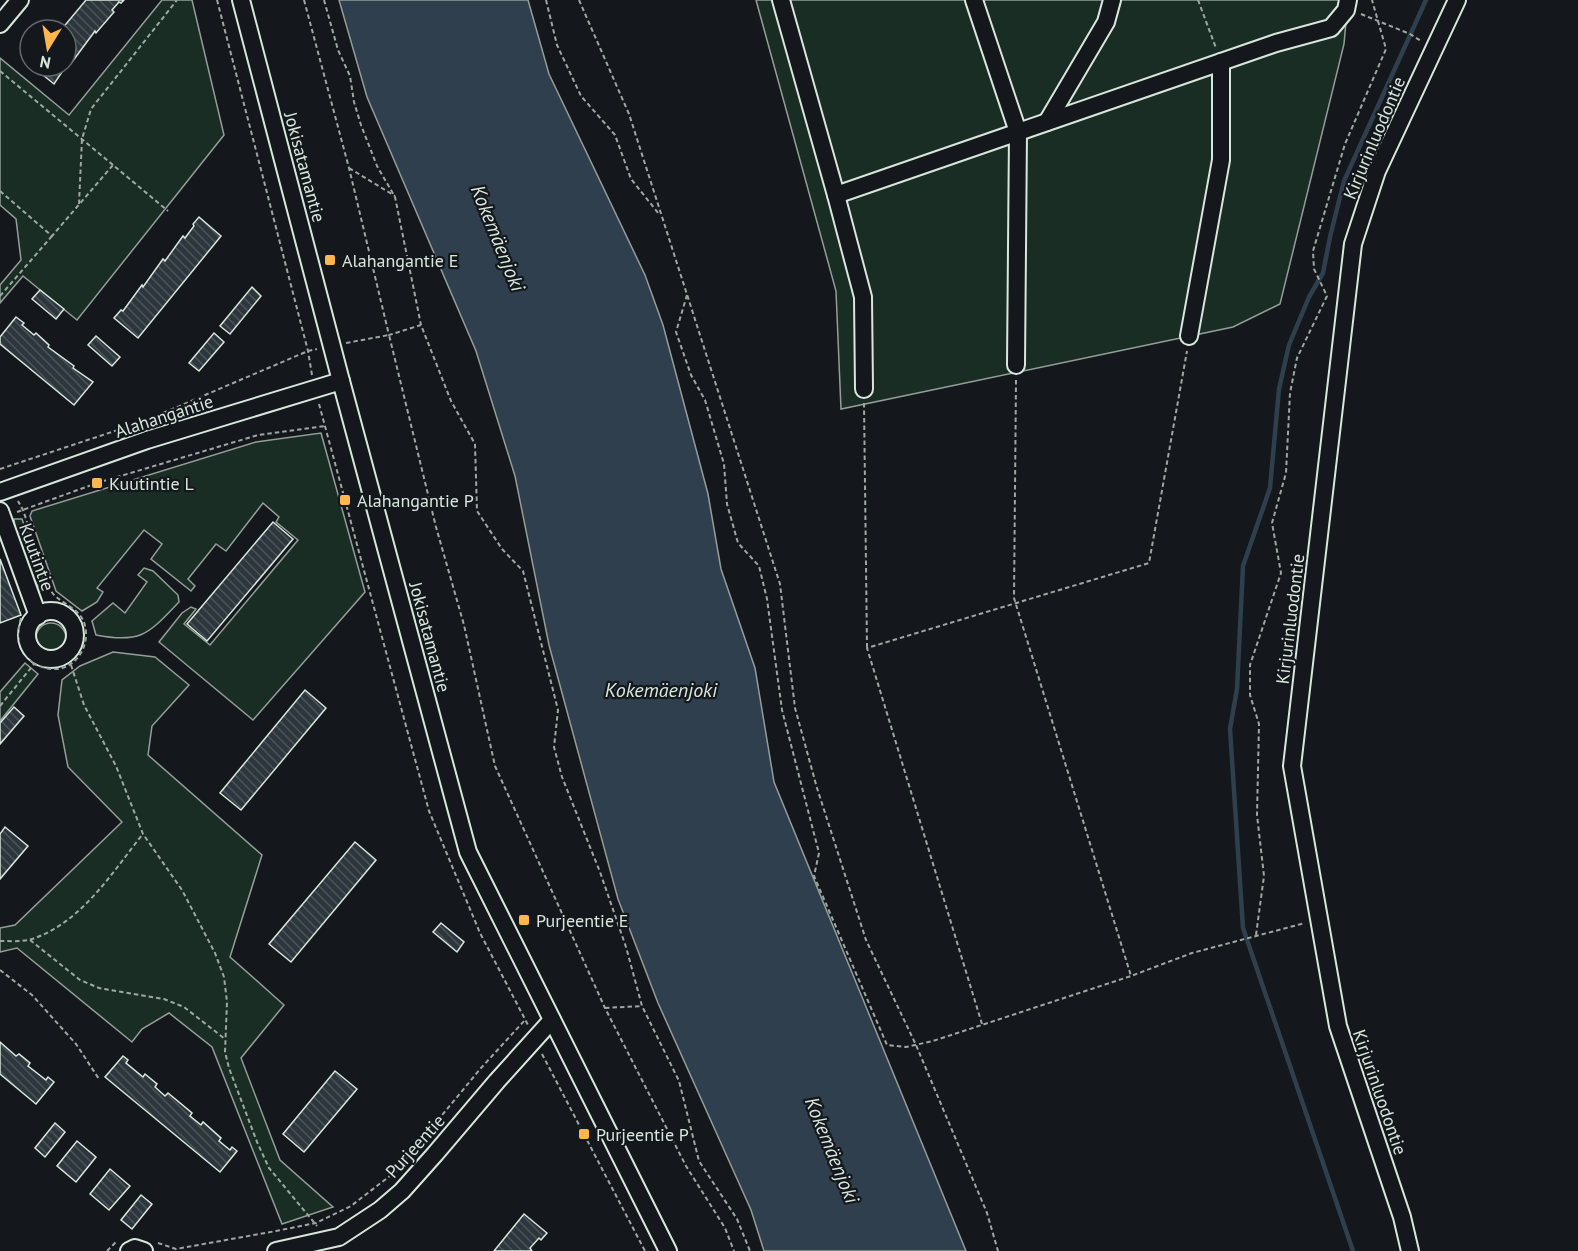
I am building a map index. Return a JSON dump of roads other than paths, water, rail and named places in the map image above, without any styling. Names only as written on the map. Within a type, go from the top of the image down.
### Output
[{"type":"street","points":[[0,24],[20,0]]},
{"type":"street","name":"Jokisatamantie","points":[[241,0],[331,345],[468,852],[668,1251]]},
{"type":"street","points":[[781,0],[863,297],[864,388]]},
{"type":"street","points":[[974,0],[1018,132],[1016,365]]},
{"type":"street","points":[[1047,122],[1106,22],[1112,0]]},
{"type":"street","name":"Kirjurinluodontie","points":[[1410,1251],[1402,1217],[1338,1026],[1292,766],[1353,244],[1377,171],[1457,0]]},
{"type":"street","points":[[836,195],[1276,43],[1331,28],[1347,5]]},
{"type":"street","points":[[1189,336],[1221,160],[1221,62]]},
{"type":"street","name":"Alahangantie","points":[[0,492],[147,440],[341,381]]},
{"type":"street","name":"Kuutintie","points":[[1,514],[31,614]]},
{"type":"street","name":"Purjeentie","points":[[276,1251],[339,1237],[380,1210],[402,1191],[552,1020]]},
{"type":"street","points":[[125,1246],[135,1248],[149,1246]]},
{"type":"water","name":"Kokemäenjoki","points":[[339,0],[528,0],[549,74],[645,275],[663,325],[708,494],[721,569],[755,668],[774,782],[966,1251],[764,1251],[751,1210],[658,1003],[618,899],[549,645],[515,476],[476,351],[367,97]]},
{"type":"waterway","points":[[1353,1251],[1243,928],[1230,729],[1237,689],[1243,566],[1270,488],[1279,389],[1289,345],[1309,297],[1323,273],[1344,181],[1426,0]]},
{"type":"place","name":"Alahangantie E","points":[[330,260]]},
{"type":"place","name":"Kuutintie L","points":[[97,483]]},
{"type":"place","name":"Alahangantie P","points":[[345,500]]},
{"type":"place","name":"Purjeentie E","points":[[524,920]]},
{"type":"place","name":"Purjeentie P","points":[[584,1134]]}]
